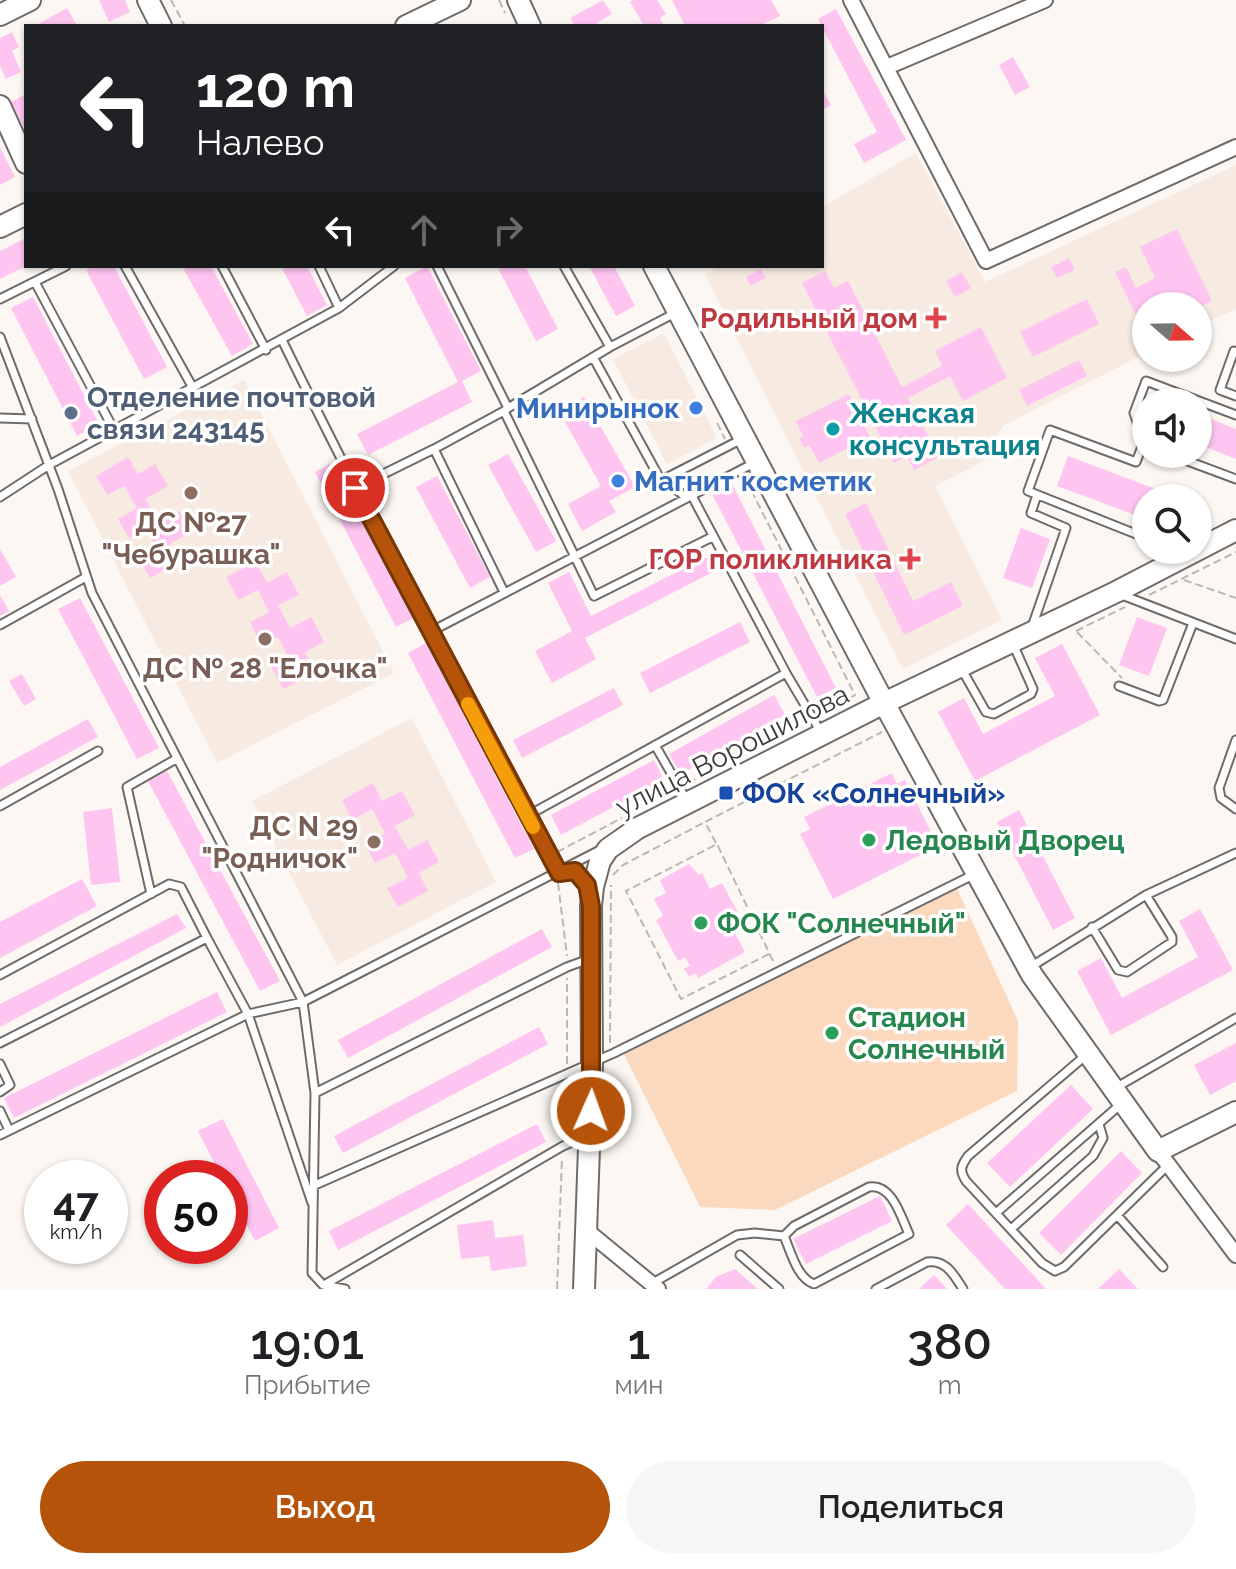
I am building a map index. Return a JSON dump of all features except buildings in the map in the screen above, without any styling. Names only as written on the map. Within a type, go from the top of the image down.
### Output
[{"type":"main road","points":[[0,15],[30,0]]},
{"type":"main road","points":[[148,0],[160,24]]},
{"type":"main road","points":[[410,24],[460,0]]},
{"type":"main road","points":[[0,106],[24,159]]},
{"type":"main road","points":[[0,227],[24,215]]},
{"type":"main road","name":"улица Ворошилова","points":[[655,268],[895,724],[1028,968],[1163,1158]]},
{"type":"main road","name":"улица Ворошилова","points":[[1212,540],[1236,530]]},
{"type":"main road","name":"улица Ворошилова","points":[[584,1289],[590,1135],[601,1059],[591,959],[591,906],[600,861],[608,849],[688,803],[1021,636],[1069,624],[1163,564]]},
{"type":"main road","points":[[1163,1158],[1236,1112]]},
{"type":"street","points":[[851,0],[986,261],[1236,147]]},
{"type":"street","points":[[887,67],[1045,0]]},
{"type":"street","name":"улица Ворошилова","points":[[1163,1158],[1236,1255]]},
{"type":"street","points":[[586,1230],[654,1286]]},
{"type":"lane","points":[[0,299],[62,268]]},
{"type":"lane","points":[[126,268],[193,388]]},
{"type":"lane","points":[[223,268],[266,350]]},
{"type":"lane","points":[[320,268],[339,308]]},
{"type":"lane","points":[[0,497],[49,465],[339,308],[391,268]]},
{"type":"lane","points":[[438,268],[594,596],[712,537]]},
{"type":"lane","points":[[565,268],[610,347]]},
{"type":"lane","points":[[35,282],[114,430]]},
{"type":"lane","points":[[355,488],[434,449],[610,347],[679,311]]},
{"type":"lane","points":[[0,337],[49,465],[92,593],[303,1002],[315,1093],[312,1273],[323,1285],[345,1289]]},
{"type":"lane","points":[[282,340],[355,488],[559,873]]},
{"type":"lane","points":[[1234,351],[1220,390],[1236,396]]},
{"type":"lane","points":[[593,357],[662,480],[688,495],[823,734]]},
{"type":"lane","points":[[1143,388],[1146,381],[1165,388]]},
{"type":"lane","points":[[1212,406],[1236,415]]},
{"type":"lane","points":[[0,418],[32,419]]},
{"type":"lane","points":[[1132,461],[1050,430],[1028,491],[1132,532]]},
{"type":"lane","points":[[662,480],[745,438]]},
{"type":"lane","points":[[434,449],[504,592]]},
{"type":"lane","points":[[430,632],[757,461]]},
{"type":"lane","points":[[1207,468],[1236,479]]},
{"type":"lane","points":[[959,667],[986,712],[994,714],[1031,694],[1033,689],[1021,636],[1066,528],[1031,513],[1037,495]]},
{"type":"lane","points":[[0,625],[86,577]]},
{"type":"lane","points":[[1116,592],[1236,639]]},
{"type":"lane","points":[[1119,686],[1163,700],[1193,623]]},
{"type":"lane","points":[[527,816],[786,673]]},
{"type":"lane","points":[[1236,741],[1219,788],[1221,798],[1236,809]]},
{"type":"lane","points":[[655,745],[688,803]]},
{"type":"lane","points":[[0,806],[98,751]]},
{"type":"lane","points":[[151,894],[127,787],[176,759]]},
{"type":"lane","points":[[0,1135],[248,1014],[303,1002],[619,840]]},
{"type":"lane","points":[[1028,968],[1146,895],[1236,853]]},
{"type":"lane","points":[[559,873],[575,871],[583,878],[591,906]]},
{"type":"lane","points":[[315,1185],[601,1059],[976,873]]},
{"type":"lane","points":[[0,975],[169,884],[181,887],[248,1014],[313,1206]]},
{"type":"lane","points":[[1092,927],[1118,970],[1127,972],[1172,942],[1172,937],[1146,895]]},
{"type":"lane","points":[[0,1043],[207,938]]},
{"type":"lane","points":[[315,1093],[567,967],[591,959]]},
{"type":"lane","points":[[996,1213],[1099,1124],[1118,1096],[1236,1018]]},
{"type":"lane","points":[[1087,1054],[968,1156],[961,1165],[966,1181],[1042,1263],[1055,1271],[1064,1267],[1117,1215],[1163,1158]]},
{"type":"lane","points":[[0,1064],[10,1085],[0,1092]]},
{"type":"lane","points":[[0,1111],[9,1130]]},
{"type":"lane","points":[[1011,1229],[1093,1156],[1103,1138],[1099,1124]]},
{"type":"lane","points":[[323,1285],[563,1146],[590,1135]]},
{"type":"lane","points":[[877,1185],[887,1191],[909,1234],[814,1284],[807,1282],[801,1274],[784,1236],[794,1226],[877,1185]]},
{"type":"lane","points":[[1117,1215],[1163,1267]]},
{"type":"lane","points":[[654,1286],[737,1235],[784,1236]]},
{"type":"lane","points":[[740,1255],[779,1289]]},
{"type":"lane","points":[[876,1289],[927,1262],[935,1261],[945,1265],[963,1289]]},
{"type":"path","points":[[171,0],[184,24]]},
{"type":"path","points":[[1119,686],[1123,676],[1069,624],[1138,601],[1236,552]]},
{"type":"path","points":[[1182,579],[1236,598]]},
{"type":"path","points":[[601,1059],[614,874],[623,865],[895,724]]},
{"type":"path","points":[[705,822],[778,971]]},
{"type":"path","points":[[717,844],[626,891],[681,999],[769,954]]},
{"type":"shaded area","name":"Родильный дом","points":[[916,153],[985,282],[1236,165],[1236,309],[1212,320],[1212,292],[1132,292],[1132,360],[1003,426],[981,463],[935,486],[1002,620],[903,669],[705,275],[717,268],[824,268],[824,206]]},
{"type":"shaded area","points":[[664,333],[717,438],[667,464],[613,359]]},
{"type":"shaded area","points":[[244,380],[394,673],[217,763],[68,471]]},
{"type":"shaded area","name":"ДС N 29 \"Родничок\"","points":[[412,718],[496,882],[337,965],[252,801]]},
{"type":"shaded area","name":"Стадион Солнечный","points":[[953,880],[1018,1021],[1017,1091],[775,1210],[700,1207],[620,1046]]},
{"type":"slow traffic","points":[[468,704],[533,827]]},
{"type":"place","name":"Родильный дом","points":[[936,318]]},
{"type":"place","name":"Минирынок","points":[[696,408]]},
{"type":"place","name":"Отделение почтовой связи 243145","points":[[71,413]]},
{"type":"place","name":"Женская консультация","points":[[833,429]]},
{"type":"place","name":"Магнит косметик","points":[[618,481]]},
{"type":"place","name":"ДС №27 \"Чебурашка\"","points":[[191,493]]},
{"type":"place","name":"ГОР поликлиника","points":[[910,559]]},
{"type":"place","name":"ДС № 28 \"Елочка\"","points":[[265,639]]},
{"type":"place","name":"ФОК «Солнечный»","points":[[726,793]]},
{"type":"place","name":"Ледовый Дворец","points":[[869,840]]},
{"type":"place","name":"ДС N 29 \"Родничок\"","points":[[374,842]]},
{"type":"place","name":"ФОК \"Солнечный\"","points":[[701,923]]},
{"type":"place","name":"Стадион Солнечный","points":[[832,1033]]},
{"type":"route","points":[[355,488],[559,873],[575,871],[587,885],[591,906],[591,1111]]}]
